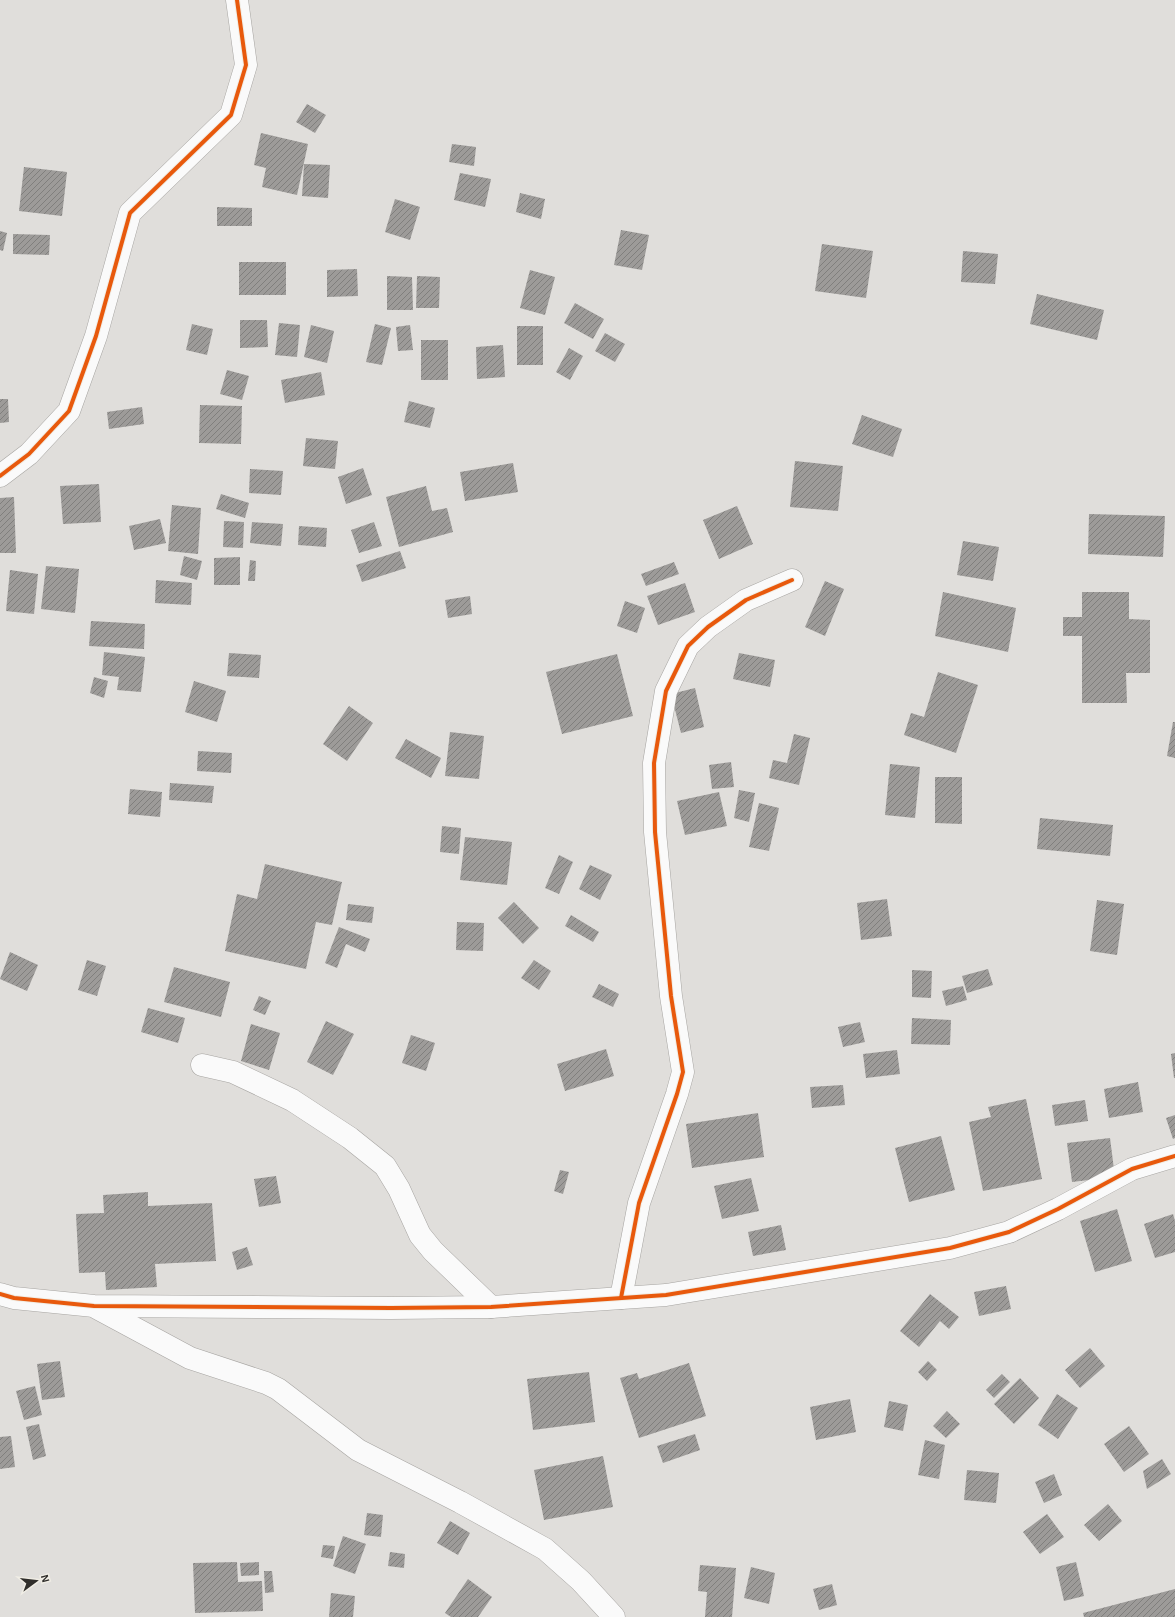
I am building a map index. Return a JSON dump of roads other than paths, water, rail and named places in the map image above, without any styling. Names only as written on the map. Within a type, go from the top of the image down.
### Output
[{"type":"street","points":[[0,476],[29,454],[69,411],[96,336],[130,213],[231,115],[246,65],[237,0]]},
{"type":"street","points":[[622,1298],[639,1203],[678,1094],[683,1072],[671,996],[655,832],[654,763],[666,691],[688,646],[708,627],[746,600],[792,580]]},
{"type":"street","points":[[202,1065],[233,1072],[292,1100],[350,1138],[385,1166],[399,1188],[420,1235],[433,1251],[490,1307]]},
{"type":"street","points":[[0,1294],[14,1298],[94,1306],[490,1307],[666,1295],[950,1248],[1009,1232],[1058,1209],[1132,1169],[1175,1156]]},
{"type":"street","points":[[94,1306],[190,1358],[266,1383],[278,1389],[358,1450],[460,1502],[545,1549],[581,1581],[614,1617]]}]
